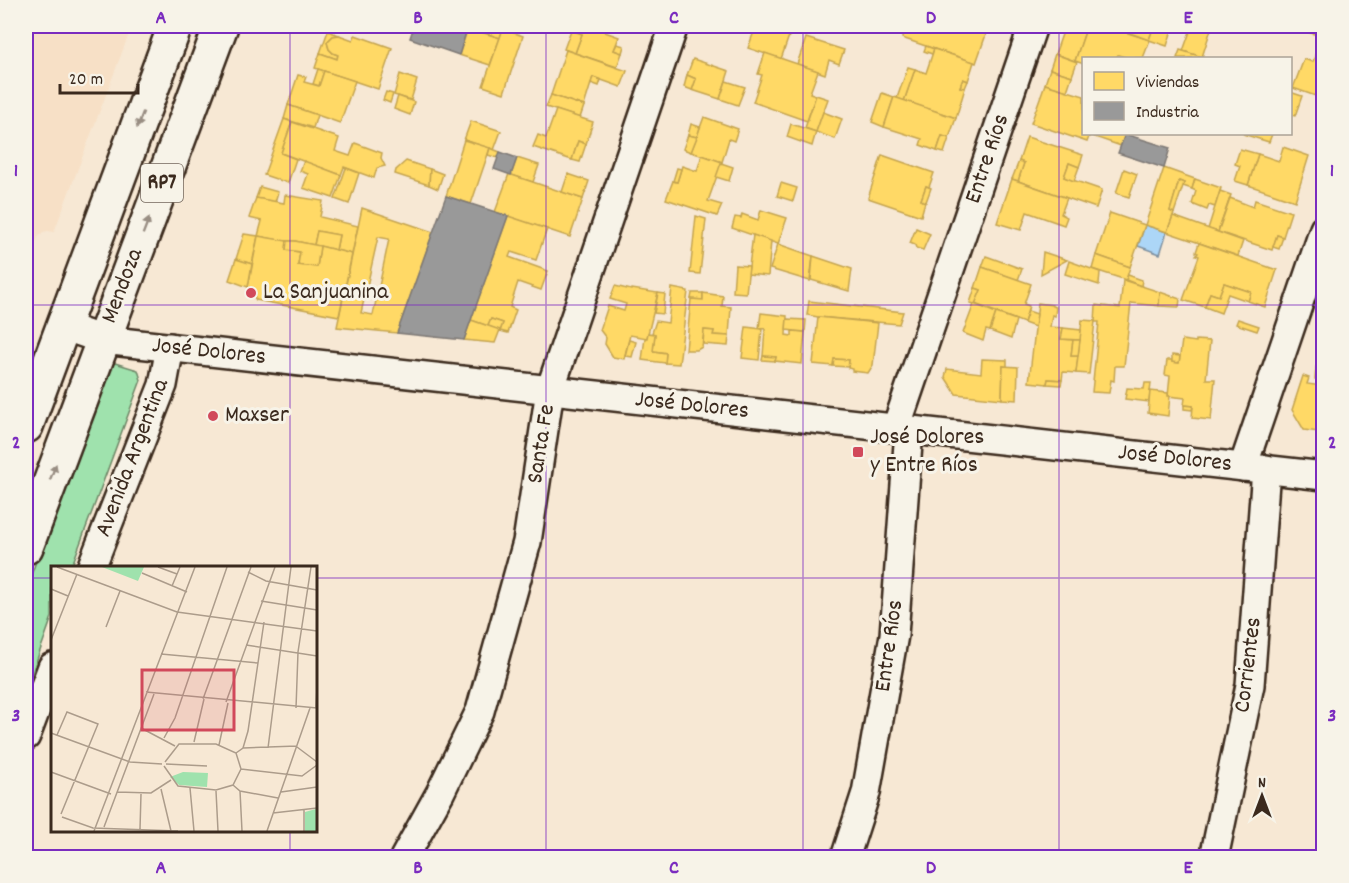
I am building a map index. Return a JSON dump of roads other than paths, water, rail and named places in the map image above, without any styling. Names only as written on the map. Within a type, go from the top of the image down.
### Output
[{"type":"main road","name":"Mendoza","points":[[26,426],[176,26]]},
{"type":"main road","name":"Mendoza","points":[[26,547],[221,26]]},
{"type":"street","name":"Santa Fe","points":[[404,858],[441,793],[480,711],[527,542],[550,390],[674,26]]},
{"type":"street","name":"Entre Ríos","points":[[845,858],[866,793],[894,635],[903,429],[1033,26]]},
{"type":"street","name":"Corrientes","points":[[1214,858],[1250,685],[1254,468],[1323,229]]},
{"type":"street","name":"José Dolores","points":[[63,326],[103,340],[1323,476]]},
{"type":"street","name":"Avenida Argentina","points":[[92,566],[164,385],[170,347]]},
{"type":"street","points":[[26,736],[51,670]]},
{"type":"water","points":[[1145,225],[1167,232],[1160,254],[1138,246]]},
{"type":"place","name":"La Sanjuanina","points":[[251,293]]},
{"type":"place","name":"Maxser","points":[[213,416]]},
{"type":"place","name":"José Dolores y Entre Ríos","points":[[858,452]]}]
